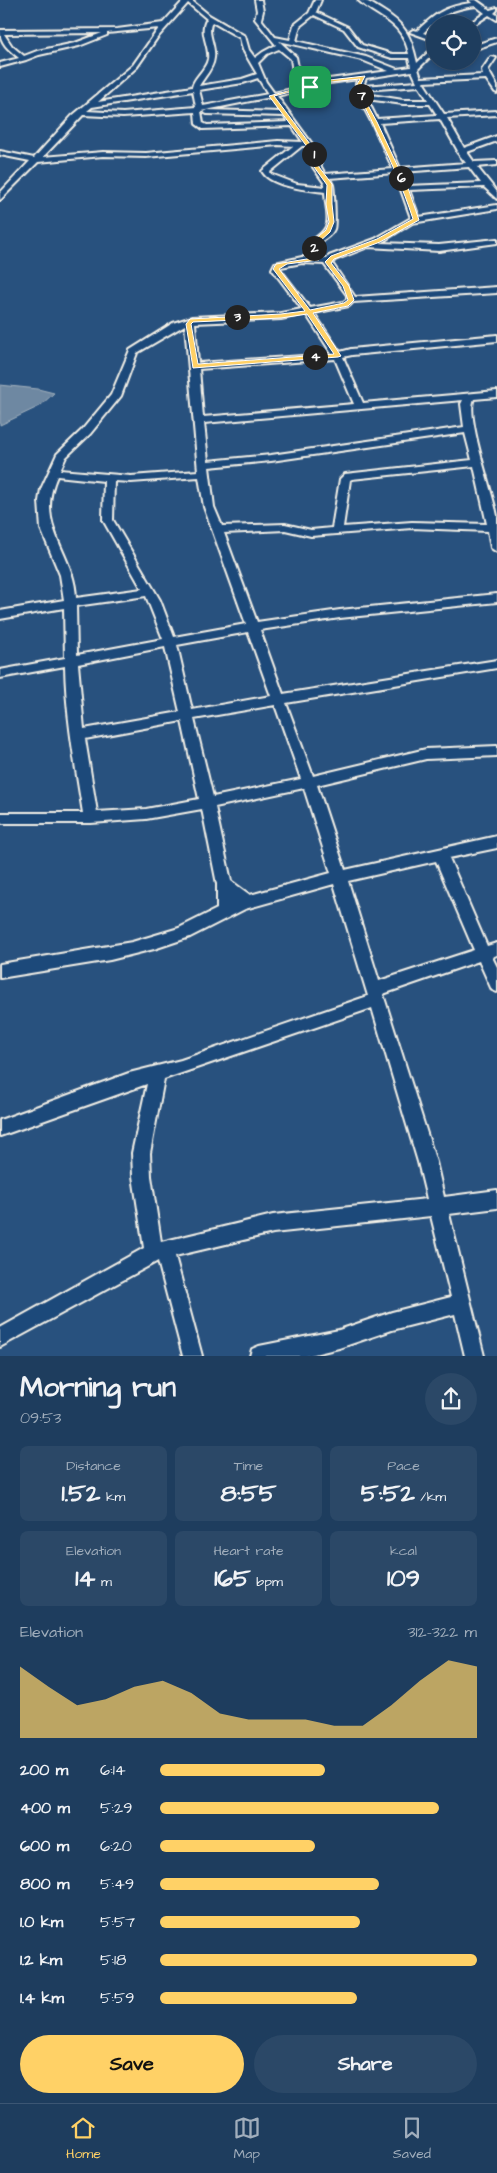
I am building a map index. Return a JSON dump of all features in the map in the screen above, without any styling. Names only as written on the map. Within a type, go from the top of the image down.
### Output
[{"type":"street","points":[[0,198],[34,160],[82,112],[135,66],[163,28],[188,0],[210,19],[242,37],[271,96],[304,144],[314,152],[317,167],[329,184],[332,222],[328,231],[315,242],[313,250],[316,260]]},
{"type":"street","points":[[258,0],[260,11],[258,19],[282,48],[294,58],[296,72],[310,87]]},
{"type":"street","points":[[308,18],[314,12],[318,0]]},
{"type":"street","points":[[363,0],[403,30],[422,85],[461,152],[497,197]]},
{"type":"street","points":[[418,34],[439,14],[475,2],[497,18]]},
{"type":"street","points":[[481,18],[497,9]]},
{"type":"street","points":[[314,12],[346,28],[360,46],[392,56],[413,56]]},
{"type":"street","points":[[292,42],[300,21],[321,16]]},
{"type":"street","points":[[210,19],[206,38],[211,48],[212,57],[209,66],[195,85],[200,124],[206,126],[292,124]]},
{"type":"street","points":[[24,58],[9,48],[0,32],[117,31],[163,28]]},
{"type":"street","points":[[403,30],[426,36]]},
{"type":"street","points":[[0,65],[37,53],[78,45],[117,31]]},
{"type":"street","points":[[273,38],[368,59],[385,70],[395,72],[415,68],[426,57]]},
{"type":"street","points":[[497,40],[484,54],[487,77],[497,91]]},
{"type":"street","points":[[249,54],[264,54],[282,48],[298,48],[301,43]]},
{"type":"street","points":[[254,62],[264,54]]},
{"type":"street","points":[[199,110],[271,96],[329,81],[363,77],[385,70]]},
{"type":"street","points":[[195,90],[243,81],[260,75]]},
{"type":"street","points":[[363,77],[360,92],[406,188],[416,220]]},
{"type":"street","points":[[360,92],[388,87],[487,77]]},
{"type":"street","points":[[90,105],[184,90],[195,90],[244,100]]},
{"type":"street","points":[[360,92],[403,102],[432,102]]},
{"type":"street","points":[[82,112],[123,115],[199,110],[285,114]]},
{"type":"street","points":[[375,122],[497,113]]},
{"type":"street","points":[[461,152],[497,138]]},
{"type":"street","points":[[0,153],[34,160],[102,154],[146,155],[278,143],[304,144]]},
{"type":"street","points":[[485,143],[497,145]]},
{"type":"street","points":[[304,144],[266,172],[268,175],[296,186],[329,190]]},
{"type":"street","points":[[323,176],[497,164]]},
{"type":"street","points":[[406,188],[486,185]]},
{"type":"street","points":[[328,262],[332,258],[378,241],[410,221],[497,207]]},
{"type":"street","points":[[367,245],[438,248],[497,241]]},
{"type":"street","points":[[351,300],[346,286],[328,262],[316,260],[287,263],[278,265],[276,269],[309,312],[338,356],[360,406]]},
{"type":"street","points":[[91,818],[78,736],[71,660],[73,648],[69,602],[70,591],[66,575],[47,529],[44,500],[46,489],[61,456],[86,432],[116,396],[133,352],[176,325],[192,320],[281,316],[346,304],[351,300],[497,290]]},
{"type":"street","points":[[192,320],[188,324],[195,366],[203,470],[209,507],[309,782],[339,876],[427,1162],[475,1356]]},
{"type":"street","points":[[195,366],[338,356],[351,352],[497,338]]},
{"type":"street","points":[[199,420],[497,394]]},
{"type":"street","points":[[470,397],[466,404],[469,429],[478,462],[492,495],[497,548]]},
{"type":"street","points":[[54,473],[131,479],[203,470],[270,458],[469,429]]},
{"type":"street","points":[[337,530],[345,479],[349,476],[478,462]]},
{"type":"street","points":[[109,478],[108,520],[149,592],[170,642],[219,854],[224,884],[224,911]]},
{"type":"street","points":[[217,530],[285,527],[311,532],[412,525],[494,528]]},
{"type":"street","points":[[0,615],[69,602],[149,592]]},
{"type":"street","points":[[0,674],[252,627],[340,614],[497,598]]},
{"type":"street","points":[[78,736],[187,718],[385,681],[497,664]]},
{"type":"street","points":[[0,818],[91,818],[146,814],[207,804],[426,754],[497,751]]},
{"type":"street","points":[[0,971],[99,956],[133,948],[176,936],[224,911],[249,902],[339,876],[497,842]]},
{"type":"street","points":[[440,854],[490,951],[497,985]]},
{"type":"street","points":[[224,884],[249,902]]},
{"type":"street","points":[[0,1128],[129,1081],[181,1067],[302,1024],[490,951]]},
{"type":"street","points":[[158,1074],[141,1153],[142,1176],[159,1252],[193,1356]]},
{"type":"street","points":[[0,1338],[159,1252],[224,1234],[273,1224],[330,1220],[437,1205],[497,1199]]},
{"type":"street","points":[[259,1356],[339,1339],[392,1321],[462,1303]]},
{"type":"water","points":[[0,385],[38,389],[54,393],[40,406],[0,425]]},
{"type":"route","points":[[310,87],[271,96],[314,152],[320,174],[326,178],[329,184],[329,204],[332,222],[328,231],[315,242],[313,250],[316,260],[302,260],[278,265],[276,269],[309,312],[281,316],[247,316],[192,320],[188,324],[195,366],[338,356],[309,312],[329,309],[346,304],[351,300],[351,295],[346,286],[328,262],[332,258],[378,241],[410,221],[416,220],[406,188],[375,122],[362,100],[359,84],[363,77],[329,81],[310,87]]}]
